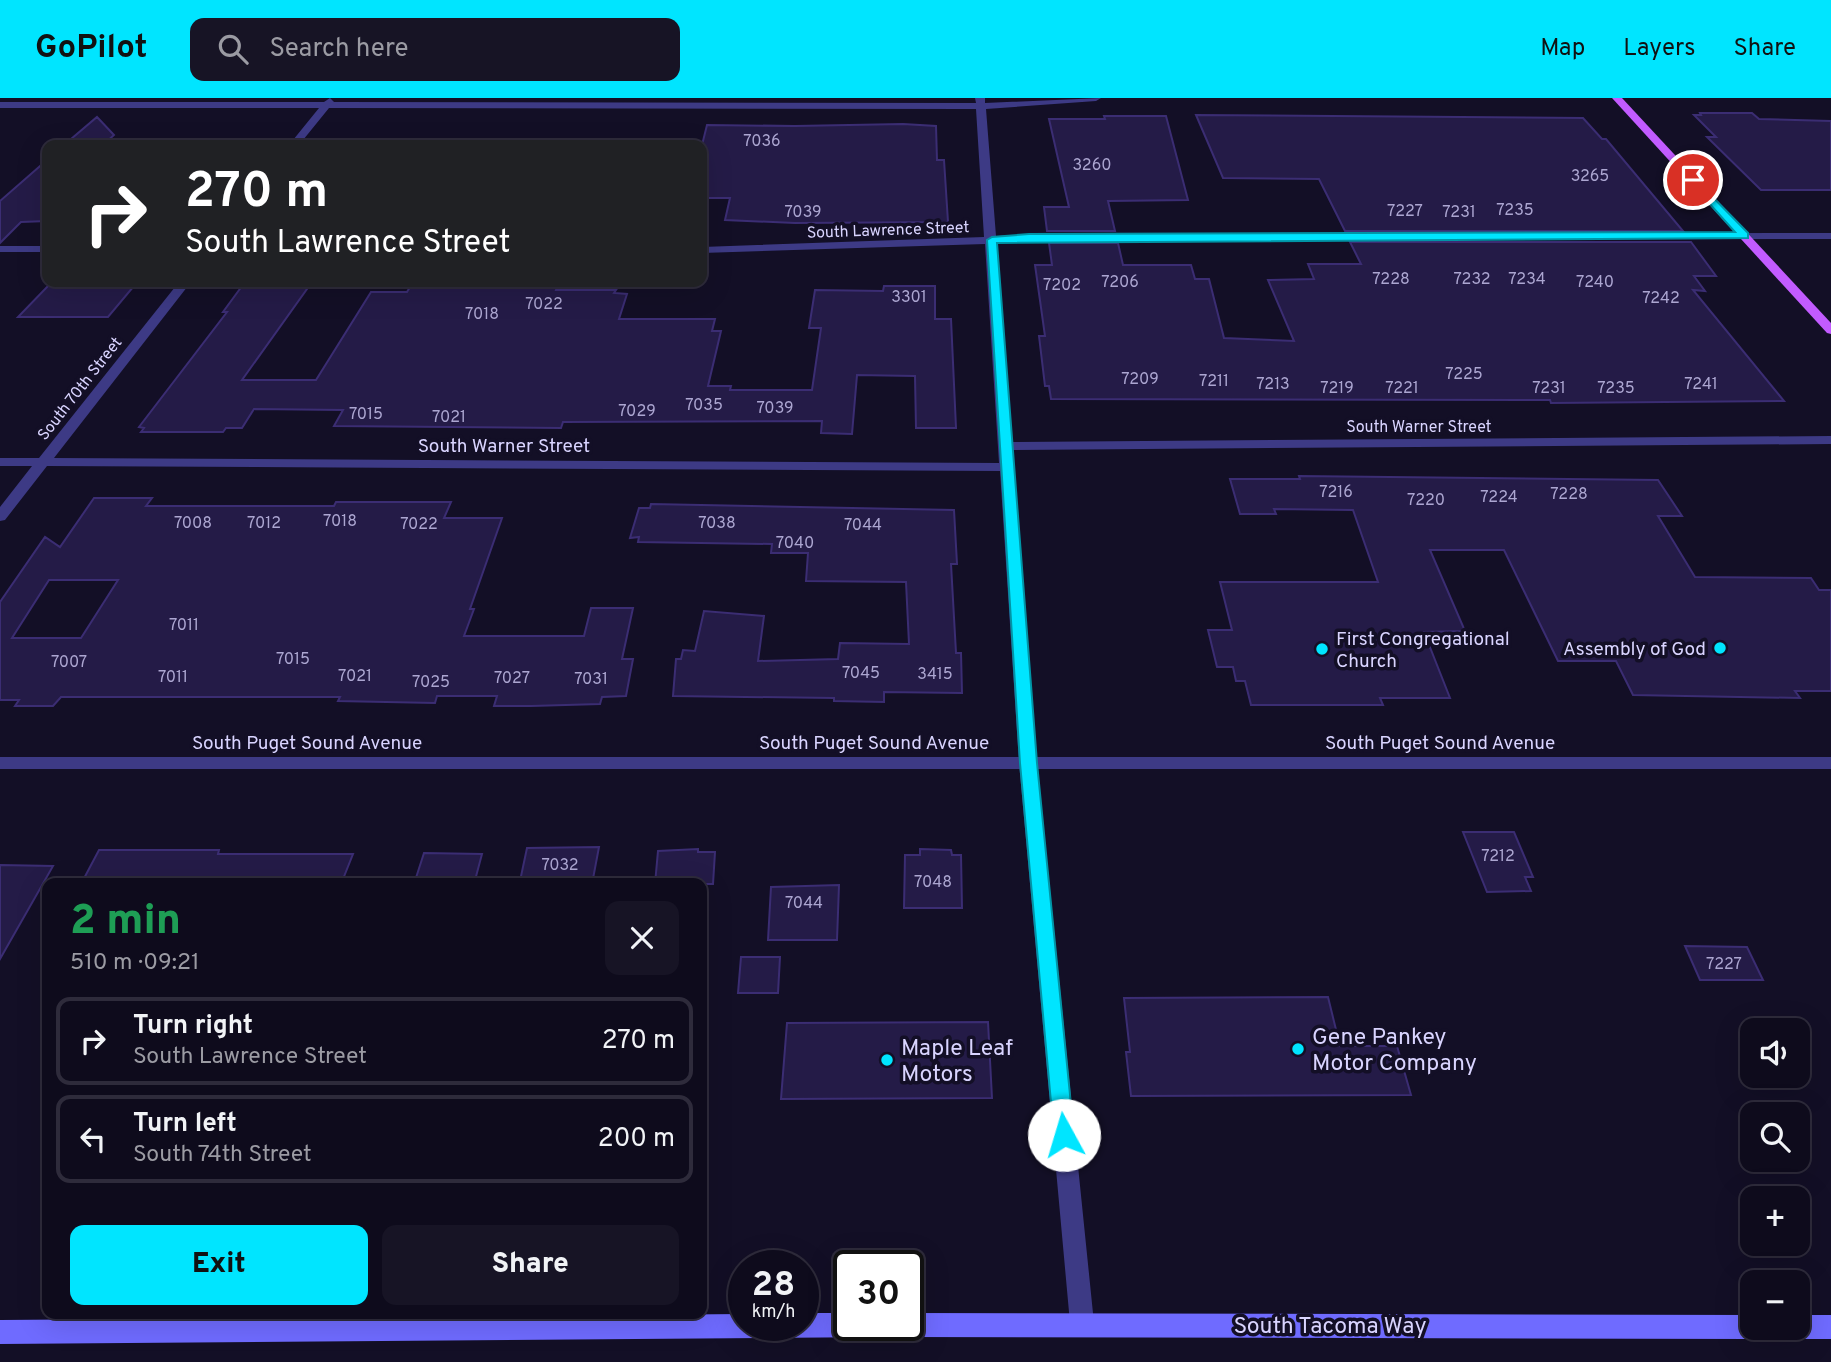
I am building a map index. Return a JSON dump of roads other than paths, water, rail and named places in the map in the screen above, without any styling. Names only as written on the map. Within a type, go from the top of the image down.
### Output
[{"type":"main road","points":[[1618,98],[1831,330]]},
{"type":"main road","name":"South Tacoma Way","points":[[924,1325],[1082,1323],[1740,1327]]},
{"type":"main road","points":[[0,1332],[833,1325]]},
{"type":"main road","points":[[1810,1327],[1831,1327]]},
{"type":"street","points":[[298,140],[332,98]]},
{"type":"street","points":[[0,105],[325,107],[980,102],[1096,98]]},
{"type":"street","points":[[980,102],[1028,763],[1082,1323]]},
{"type":"street","name":"South Lawrence Street","points":[[707,250],[939,244],[1029,237],[1831,236]]},
{"type":"street","points":[[0,249],[42,249]]},
{"type":"street","name":"South 70th Street","points":[[0,517],[181,287]]},
{"type":"street","name":"South Warner Street","points":[[1006,446],[1831,440]]},
{"type":"street","name":"South Warner Street","points":[[0,462],[1008,467]]},
{"type":"street","name":"South Puget Sound Avenue","points":[[0,763],[1831,762]]},
{"type":"place","name":"Assembly of God","points":[[1720,648]]},
{"type":"place","name":"First Congregational Church","points":[[1322,649]]},
{"type":"place","name":"Gene Pankey Motor Company","points":[[1298,1049]]},
{"type":"place","name":"Maple Leaf Motors","points":[[887,1060]]}]
